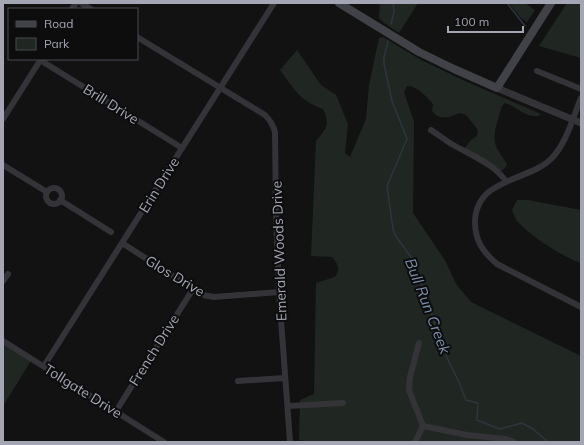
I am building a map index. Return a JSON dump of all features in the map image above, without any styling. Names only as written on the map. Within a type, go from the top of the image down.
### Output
[{"type":"main road","points":[[339,3],[419,52],[498,88],[551,3]]},
{"type":"street","name":"Erin Drive","points":[[44,366],[274,3]]},
{"type":"street","name":"Emerald Woods Drive","points":[[138,38],[264,115],[270,120],[276,132],[276,213],[279,292],[290,442]]},
{"type":"street","points":[[3,119],[40,60]]},
{"type":"street","name":"Brill Drive","points":[[40,60],[182,148]]},
{"type":"street","points":[[537,71],[581,89]]},
{"type":"street","points":[[498,88],[581,123]]},
{"type":"street","points":[[581,98],[558,151],[545,164],[533,171],[506,181],[489,193],[478,209],[475,229],[479,243],[486,254],[497,264],[581,307]]},
{"type":"street","points":[[431,130],[454,145],[488,163],[496,169],[506,181]]},
{"type":"street","points":[[3,165],[47,192]]},
{"type":"street","points":[[51,188],[59,190],[61,194],[60,200],[56,203],[51,203],[47,199],[47,192],[51,188]]},
{"type":"street","points":[[60,200],[111,232]]},
{"type":"street","name":"Glos Drive","points":[[122,243],[193,289],[208,297],[279,292]]},
{"type":"street","points":[[3,281],[8,274]]},
{"type":"street","name":"French Drive","points":[[116,411],[193,289]]},
{"type":"street","name":"Tollgate Drive","points":[[3,341],[164,442]]},
{"type":"street","points":[[415,442],[422,426],[409,390],[410,376],[419,343]]},
{"type":"street","points":[[238,381],[285,378]]},
{"type":"street","points":[[288,406],[343,403]]},
{"type":"street","points":[[422,426],[466,435],[506,439],[514,442]]},
{"type":"green space","points":[[380,3],[418,3],[399,33],[379,18]]},
{"type":"green space","points":[[509,3],[525,3],[535,10],[527,22],[521,18]]},
{"type":"green space","points":[[567,3],[581,3],[581,58],[539,46]]},
{"type":"green space","points":[[383,37],[421,60],[541,114],[538,116],[528,115],[505,103],[502,106],[496,128],[495,143],[507,165],[503,170],[494,172],[468,156],[465,148],[471,140],[477,136],[478,130],[466,115],[460,113],[449,117],[438,116],[432,111],[433,104],[425,95],[414,87],[407,86],[404,92],[414,122],[413,213],[446,262],[456,284],[471,302],[581,356],[581,442],[309,442],[299,440],[300,400],[314,394],[316,283],[335,277],[338,272],[338,267],[332,257],[311,256],[316,141],[326,126],[327,119],[323,109],[315,106],[298,94],[280,70],[297,50],[321,85],[336,95],[348,124],[345,153],[350,157],[366,119],[369,85],[379,38]]},
{"type":"green space","points":[[517,200],[528,200],[581,210],[581,263],[547,246],[524,228],[515,218],[512,210]]},
{"type":"green space","points":[[3,341],[32,359],[3,406]]},
{"type":"waterway","name":"Bull Run Creek","points":[[391,24],[394,12],[393,3]]},
{"type":"waterway","name":"Bull Run Creek","points":[[507,3],[525,26]]},
{"type":"waterway","name":"Bull Run Creek","points":[[388,41],[384,64],[392,101],[407,139],[387,186],[395,235],[413,260],[447,358],[465,398],[466,400],[478,403],[477,420],[500,429],[522,423],[533,429],[548,442]]}]
